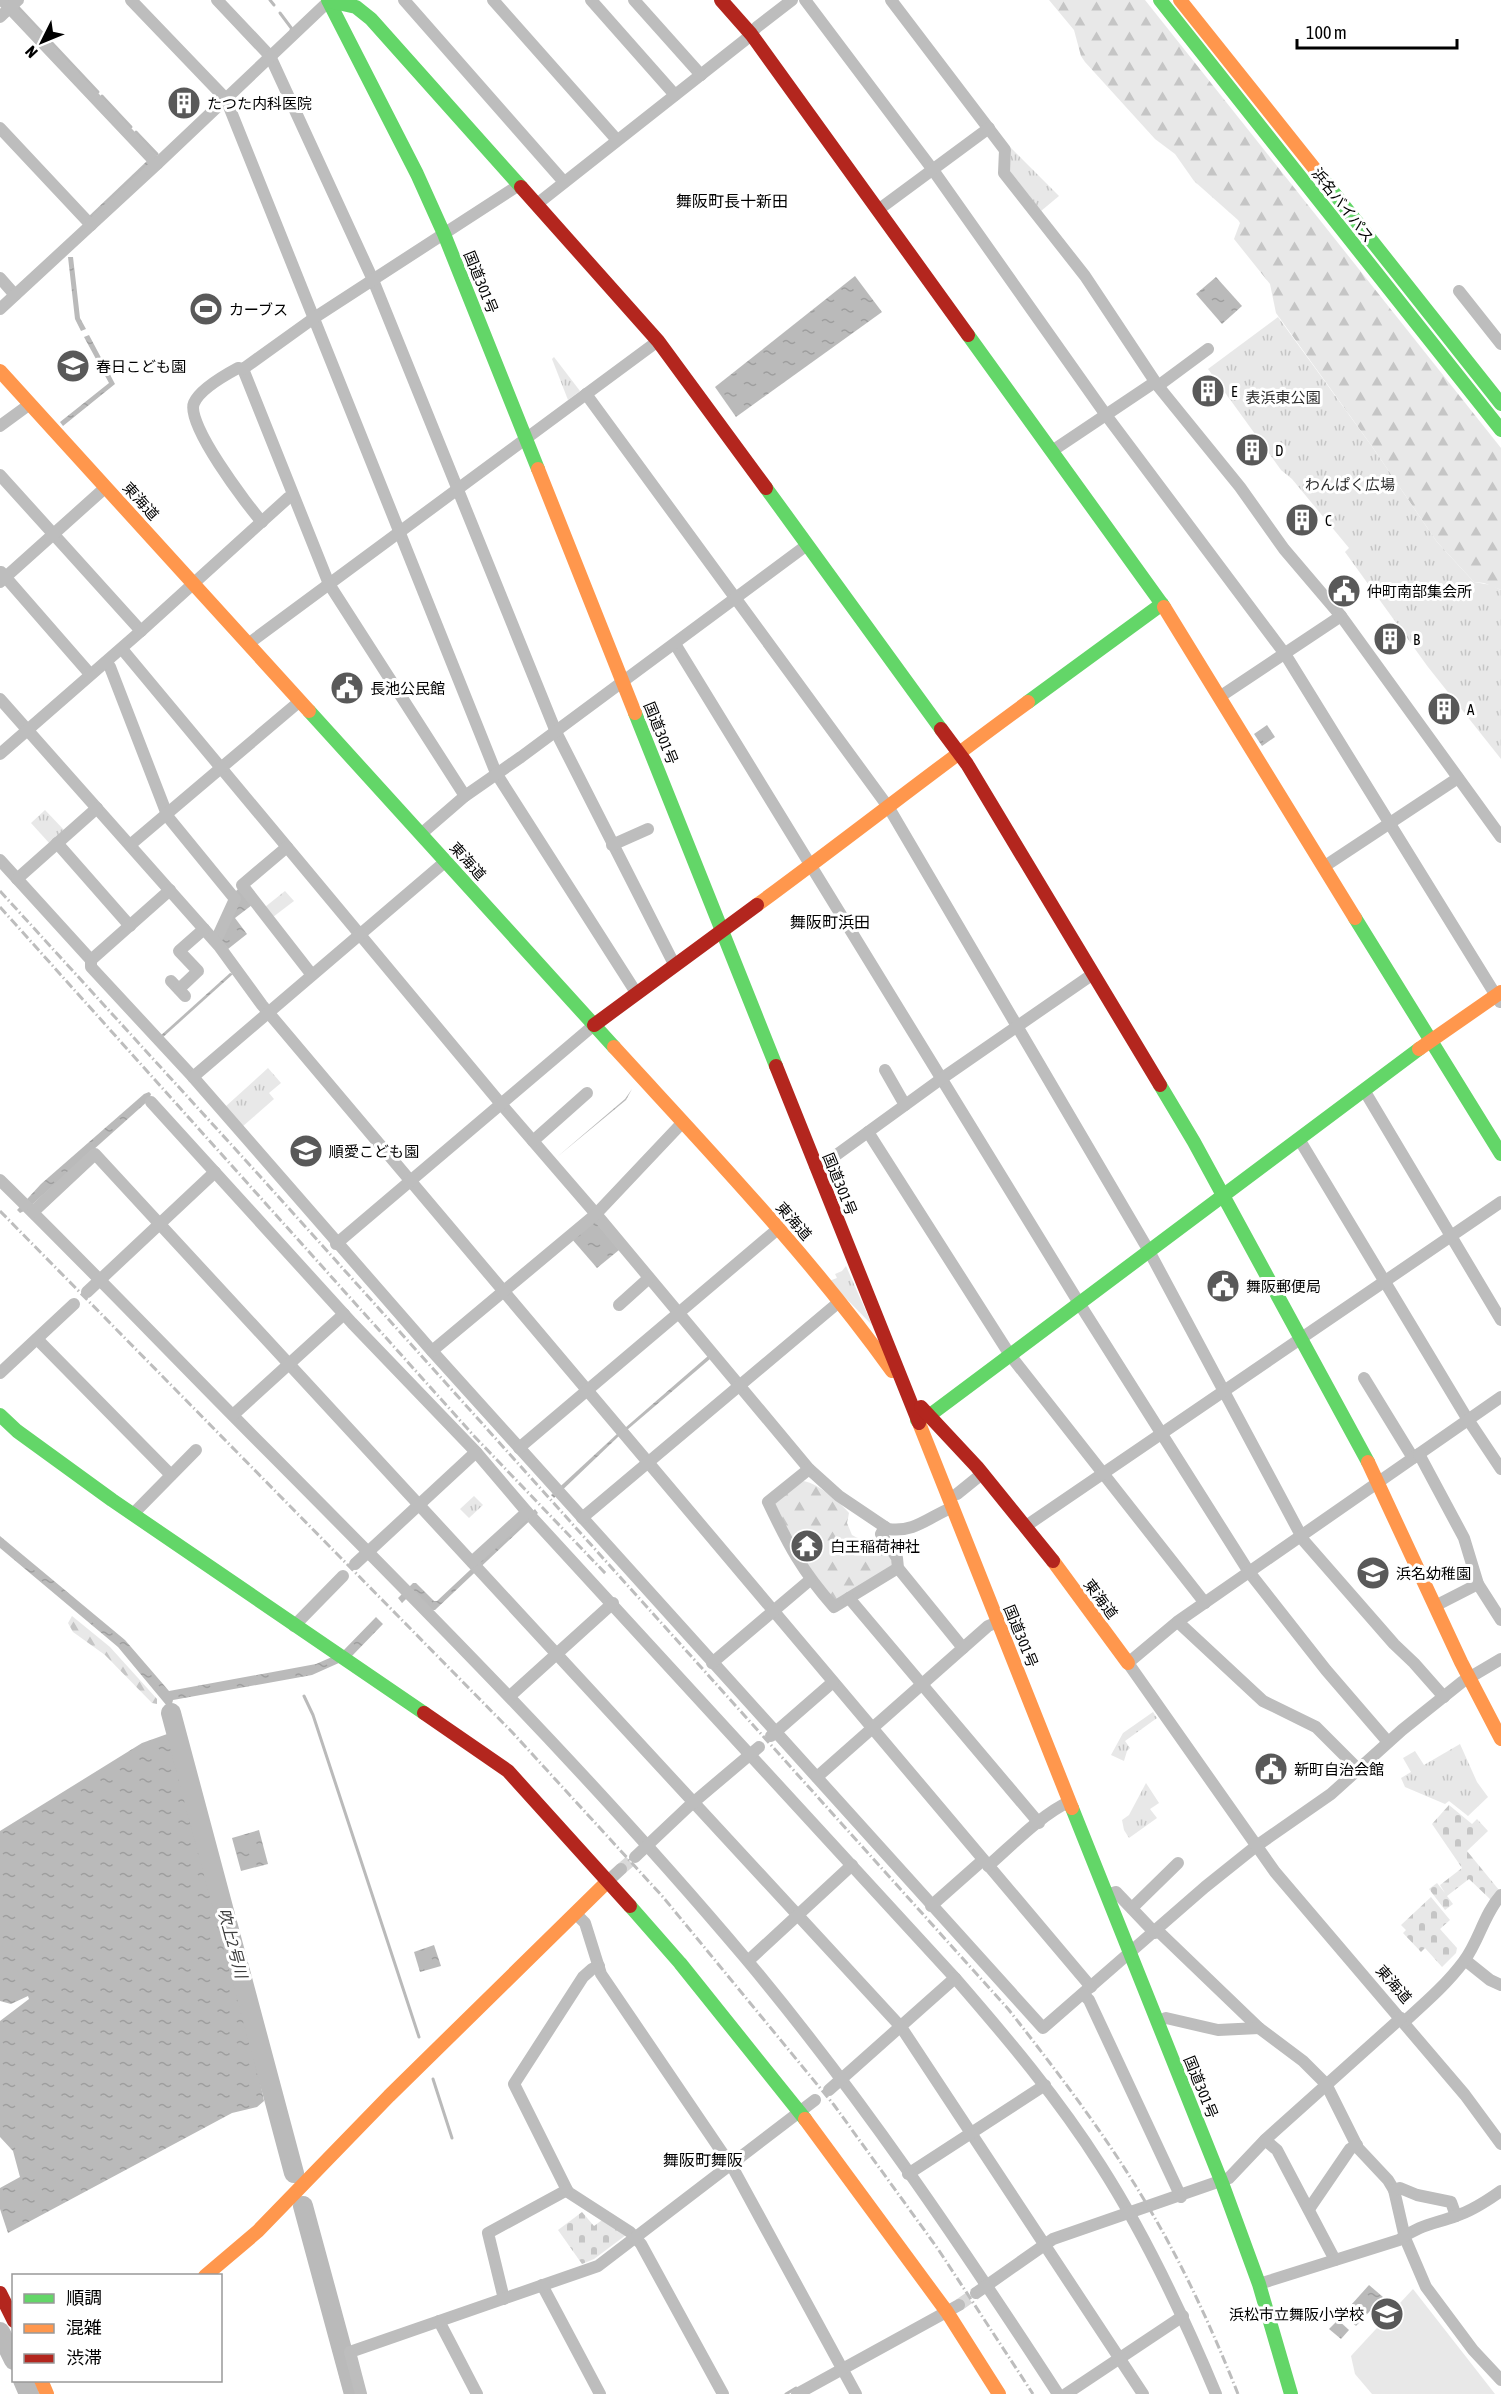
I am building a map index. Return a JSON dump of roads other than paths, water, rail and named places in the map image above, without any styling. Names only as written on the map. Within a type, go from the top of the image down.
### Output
[{"type":"main road","points":[[329,0],[356,7],[371,19],[658,341],[958,753],[1194,1142],[1378,1483],[1501,1739]]},
{"type":"main road","name":"国道301号","points":[[329,0],[417,174],[444,234],[815,1166],[907,1393],[923,1418],[951,1508],[1222,2183],[1259,2284],[1292,2394]]},
{"type":"main road","points":[[721,0],[751,34],[1162,604],[1221,696],[1501,1154]]},
{"type":"main road","name":"浜名バイパス","points":[[1160,0],[1501,430]]},
{"type":"main road","name":"浜名バイパス","points":[[1180,0],[1501,404]]},
{"type":"main road","name":"東海道","points":[[0,371],[779,1228],[884,1359],[907,1393]]},
{"type":"main road","points":[[594,1024],[811,866],[889,808],[918,782],[1162,604]]},
{"type":"main road","points":[[923,1418],[1431,1040],[1499,996]]},
{"type":"main road","points":[[0,1415],[17,1431],[133,1514],[294,1626],[504,1767],[608,1881],[700,1987],[800,2112],[953,2309],[999,2394]]},
{"type":"main road","name":"東海道","points":[[923,1418],[983,1473],[1026,1526],[1128,1663]]},
{"type":"main road","points":[[207,2274],[258,2231],[389,2096],[608,1881]]},
{"type":"main road","points":[[0,2293],[12,2317]]},
{"type":"street","points":[[132,0],[226,99],[496,773],[637,994]]},
{"type":"street","points":[[217,0],[270,56],[373,280],[456,490],[556,732],[675,966]]},
{"type":"street","points":[[0,309],[329,0]]},
{"type":"street","points":[[404,0],[564,182]]},
{"type":"street","points":[[493,0],[617,140]]},
{"type":"street","points":[[591,0],[675,95]]},
{"type":"street","points":[[634,0],[700,75]]},
{"type":"street","points":[[537,204],[792,0]]},
{"type":"street","points":[[805,0],[933,170],[1106,415],[1284,654],[1499,996]]},
{"type":"street","points":[[891,0],[1005,150],[1004,173],[1085,276],[1156,384],[1240,487],[1284,549],[1341,616],[1501,837]]},
{"type":"street","points":[[0,17],[10,3],[157,164]]},
{"type":"street","points":[[0,128],[91,225]]},
{"type":"street","points":[[878,210],[989,128]]},
{"type":"street","points":[[262,522],[207,447],[193,409],[194,402],[214,383],[238,368],[243,369],[314,318],[519,184]]},
{"type":"street","points":[[0,278],[15,295]]},
{"type":"street","points":[[1459,291],[1501,344]]},
{"type":"street","points":[[248,644],[658,341]]},
{"type":"street","points":[[1052,451],[1208,348]]},
{"type":"street","points":[[243,369],[329,584],[465,796]]},
{"type":"street","points":[[586,394],[889,808],[1149,1251],[1301,1536],[1322,1563],[1444,1697]]},
{"type":"street","points":[[0,426],[30,404]]},
{"type":"street","points":[[0,475],[141,631]]},
{"type":"street","points":[[90,675],[2,577],[106,487]]},
{"type":"street","points":[[0,754],[293,496]]},
{"type":"street","points":[[421,834],[465,796],[556,732],[807,545]]},
{"type":"street","points":[[1221,696],[1341,616]]},
{"type":"street","points":[[675,644],[1079,1303],[1249,1572],[1326,1670],[1388,1742]]},
{"type":"street","points":[[122,648],[359,935],[809,1469],[830,1489],[885,1527],[895,1529],[923,1525],[939,1512],[951,1508]]},
{"type":"street","points":[[106,662],[110,667],[167,814],[235,899],[214,940]]},
{"type":"street","points":[[0,699],[204,928],[268,1013],[986,1863],[1087,1990],[1089,2000],[1180,2197]]},
{"type":"street","points":[[130,845],[300,700]]},
{"type":"street","points":[[1325,866],[1458,778]]},
{"type":"street","points":[[17,879],[96,808]]},
{"type":"street","points":[[612,844],[648,829]]},
{"type":"street","points":[[57,843],[130,926]]},
{"type":"street","points":[[287,847],[242,885],[312,975]]},
{"type":"street","points":[[0,860],[91,960],[91,967],[193,1077],[336,1244],[774,1735],[817,1777],[1043,2028],[1256,1847],[1331,1794],[1388,1742],[1444,1697],[1501,1659]]},
{"type":"street","points":[[193,1077],[446,861]]},
{"type":"street","points":[[91,960],[170,890]]},
{"type":"street","points":[[179,989],[198,971],[180,951],[204,928]]},
{"type":"street","points":[[815,1166],[828,1161],[1017,1025],[1093,974]]},
{"type":"street","points":[[336,1244],[594,1024]]},
{"type":"street","points":[[885,1070],[905,1105]]},
{"type":"street","points":[[1364,1090],[1501,1320]]},
{"type":"street","points":[[533,1141],[587,1093]]},
{"type":"street","points":[[151,1102],[344,1314],[476,1452],[530,1515],[754,1752],[852,1865],[955,1978],[1045,2085],[1100,2164],[1130,2214],[1183,2316],[1216,2394]]},
{"type":"street","points":[[432,1351],[596,1214],[683,1122]]},
{"type":"street","points":[[868,1132],[1010,1355],[1205,1603]]},
{"type":"street","points":[[1299,1139],[1468,1420],[1501,1469]]},
{"type":"street","points":[[28,1207],[95,1154],[900,2027],[1143,2394]]},
{"type":"street","points":[[87,1292],[215,1172]]},
{"type":"street","points":[[0,1180],[510,1696],[647,1845],[748,1961],[841,2080],[987,2285],[1058,2394]]},
{"type":"street","points":[[1026,1526],[1501,1202]]},
{"type":"street","points":[[519,1448],[779,1228]]},
{"type":"street","points":[[619,1305],[649,1278]]},
{"type":"street","points":[[582,1518],[839,1302]]},
{"type":"street","points":[[0,1373],[74,1304]]},
{"type":"street","points":[[233,1415],[344,1314]]},
{"type":"street","points":[[37,1339],[171,1475]]},
{"type":"street","points":[[1364,1378],[1416,1456],[1464,1538],[1478,1584],[1501,1620]]},
{"type":"street","points":[[1128,1663],[1178,1622],[1501,1397]]},
{"type":"street","points":[[133,1514],[196,1450]]},
{"type":"street","points":[[355,1564],[476,1452]]},
{"type":"street","points":[[809,1469],[768,1502],[790,1550],[810,1580],[834,1607],[898,1568]]},
{"type":"street","points":[[957,1494],[983,1473]]},
{"type":"street","points":[[475,1566],[530,1515]]},
{"type":"street","points":[[885,1527],[881,1534],[897,1558],[898,1568],[963,1648]]},
{"type":"street","points":[[294,1626],[343,1576]]},
{"type":"street","points":[[712,1663],[810,1580]]},
{"type":"street","points":[[1436,1606],[1478,1584]]},
{"type":"street","points":[[849,1598],[1039,1823]]},
{"type":"street","points":[[510,1696],[613,1603]]},
{"type":"street","points":[[817,1777],[988,1626],[998,1622]]},
{"type":"street","points":[[1178,1622],[1263,1701],[1316,1727],[1359,1770]]},
{"type":"street","name":"東海道","points":[[1128,1663],[1256,1847],[1465,2095],[1501,2144]]},
{"type":"street","points":[[774,1735],[833,1682]]},
{"type":"street","points":[[635,1857],[754,1752]]},
{"type":"street","points":[[931,1906],[1059,1807],[1069,1802]]},
{"type":"street","points":[[1132,1908],[1178,1863]]},
{"type":"street","points":[[748,1961],[852,1865]]},
{"type":"street","points":[[608,1881],[621,1869]]},
{"type":"street","points":[[1107,1895],[1116,1892],[1259,2028],[1303,2061],[1326,2084],[1357,2145],[1394,2190],[1405,2236],[1430,2294],[1473,2350],[1501,2380]]},
{"type":"street","points":[[976,2293],[1053,2239],[1222,2183],[1248,2161],[1265,2140],[1326,2084],[1435,1994],[1465,1960],[1493,1904],[1501,1895]]},
{"type":"street","points":[[575,1913],[585,1923],[601,1974],[730,2165],[856,2394]]},
{"type":"street","points":[[1465,1960],[1490,1980],[1501,1985]]},
{"type":"street","points":[[599,1966],[583,1977],[514,2084],[567,2190],[641,2244],[723,2394]]},
{"type":"street","points":[[829,2090],[955,1978]]},
{"type":"street","points":[[1158,2022],[1166,2018],[1218,2030],[1259,2028]]},
{"type":"street","points":[[908,2174],[1045,2085]]},
{"type":"street","points":[[361,2394],[350,2352],[598,2266],[815,2100]]},
{"type":"street","points":[[1265,2140],[1277,2150],[1335,2260]]},
{"type":"street","points":[[1309,2209],[1350,2149],[1357,2145]]},
{"type":"street","points":[[1394,2190],[1400,2188],[1417,2196],[1451,2202],[1456,2216]]},
{"type":"street","points":[[504,2299],[488,2233],[567,2190]]},
{"type":"street","points":[[1259,2284],[1400,2240],[1435,2221],[1456,2216],[1501,2191]]},
{"type":"street","points":[[542,2285],[600,2394]]},
{"type":"street","points":[[797,2394],[953,2309]]},
{"type":"street","points":[[1066,2394],[1183,2316]]},
{"type":"street","points":[[439,2321],[477,2394]]},
{"type":"water","points":[[148,160],[151,163],[91,220],[88,217]]},
{"type":"water","points":[[68,257],[73,257],[80,318],[86,329],[81,331],[75,319]]},
{"type":"water","points":[[855,276],[882,312],[736,417],[715,387]]},
{"type":"water","points":[[1216,277],[1242,306],[1222,324],[1196,294]]},
{"type":"water","points":[[89,335],[115,384],[63,426],[60,422],[109,383],[84,337]]},
{"type":"water","points":[[1267,725],[1275,737],[1262,746],[1254,734]]},
{"type":"water","points":[[239,888],[252,905],[235,918],[247,934],[228,949],[221,940],[234,893]]},
{"type":"water","points":[[230,973],[233,974],[161,1039],[159,1037]]},
{"type":"water","points":[[632,1089],[626,1100],[557,1157],[625,1099]]},
{"type":"water","points":[[149,1092],[151,1094],[149,1100],[26,1210],[20,1213],[17,1210],[41,1184]]},
{"type":"water","points":[[595,1221],[619,1250],[597,1268],[571,1238]]},
{"type":"water","points":[[708,1356],[710,1359],[627,1430],[625,1428]]},
{"type":"water","points":[[617,1434],[619,1436],[554,1498],[551,1495]]},
{"type":"water","points":[[535,1509],[538,1513],[435,1610],[431,1610],[413,1592],[402,1603],[398,1598],[413,1583],[416,1583],[434,1601],[437,1601]]},
{"type":"water","points":[[0,1536],[125,1640],[169,1691],[316,1664],[341,1653],[376,1617],[383,1624],[350,1658],[312,1675],[173,1700],[172,1704],[167,1706],[118,1647],[0,1548]]},
{"type":"water","points":[[170,1733],[242,2010],[249,2028],[264,2101],[257,2107],[232,2113],[8,2233],[0,2209],[0,2188],[20,2177],[13,2151],[0,2137],[0,2021],[29,1999],[28,1996],[11,2004],[0,2001],[0,1831],[142,1743]]},
{"type":"water","points":[[259,1830],[268,1864],[241,1871],[232,1838]]},
{"type":"water","points":[[434,1945],[441,1966],[420,1972],[414,1952]]},
{"type":"water","points":[[1369,2285],[1383,2297],[1356,2326],[1343,2314]]},
{"type":"water","points":[[1338,2320],[1349,2330],[1341,2339],[1329,2329]]},
{"type":"waterway","points":[[270,0],[274,5]]},
{"type":"waterway","points":[[18,7],[48,39]]},
{"type":"waterway","points":[[280,13],[291,30]]},
{"type":"waterway","points":[[52,43],[98,92]]},
{"type":"waterway","points":[[102,96],[131,127]]},
{"type":"waterway","points":[[136,132],[157,154]]},
{"type":"waterway","points":[[304,1696],[313,1715],[419,2037]]},
{"type":"waterway","name":"吹上2号川","points":[[171,1713],[294,2173]]},
{"type":"waterway","points":[[433,2079],[452,2138]]},
{"type":"waterway","name":"吹上2号川","points":[[303,2206],[354,2394]]},
{"type":"waterway","points":[[0,2332],[12,2356]]},
{"type":"waterway","points":[[24,2382],[29,2394]]},
{"type":"waterway","points":[[786,2394],[796,2388]]},
{"type":"tunnel","points":[[621,1869],[635,1857]]},
{"type":"tunnel","points":[[959,2305],[976,2293]]},
{"type":"railway","points":[[0,891],[258,1174],[1009,2010],[1100,2131],[1149,2208],[1197,2300],[1238,2394]]},
{"type":"railway","points":[[0,907],[474,1436],[606,1574]]},
{"type":"railway","points":[[0,1211],[512,1732],[663,1897],[834,2105],[938,2249],[1033,2394]]},
{"type":"place","name":"たつた内科医院","points":[[184,103]]},
{"type":"place","name":"カーブス","points":[[206,309]]},
{"type":"place","name":"春日こども園","points":[[73,366]]},
{"type":"place","name":"E","points":[[1208,391]]},
{"type":"place","name":"D","points":[[1252,450]]},
{"type":"place","name":"C","points":[[1302,520]]},
{"type":"place","name":"仲町南部集会所","points":[[1344,591]]},
{"type":"place","name":"B","points":[[1390,639]]},
{"type":"place","name":"長池公民館","points":[[347,688]]},
{"type":"place","name":"A","points":[[1444,709]]},
{"type":"place","name":"順愛こども園","points":[[306,1151]]},
{"type":"place","name":"舞阪郵便局","points":[[1223,1286]]},
{"type":"place","name":"白王稲荷神社","points":[[807,1546]]},
{"type":"place","name":"浜名幼稚園","points":[[1373,1573]]},
{"type":"place","name":"新町自治会館","points":[[1271,1769]]},
{"type":"place","name":"浜松市立舞阪小学校","points":[[1387,2314]]},
{"type":"district","name":"舞阪町長十新田","points":[[732,201]]},
{"type":"district","name":"舞阪町浜田","points":[[830,922]]},
{"type":"district","name":"舞阪町舞阪","points":[[703,2160]]},
{"type":"park label","name":"表浜東公園","points":[[1283,397]]},
{"type":"park label","name":"わんぱく広場","points":[[1350,484]]}]
